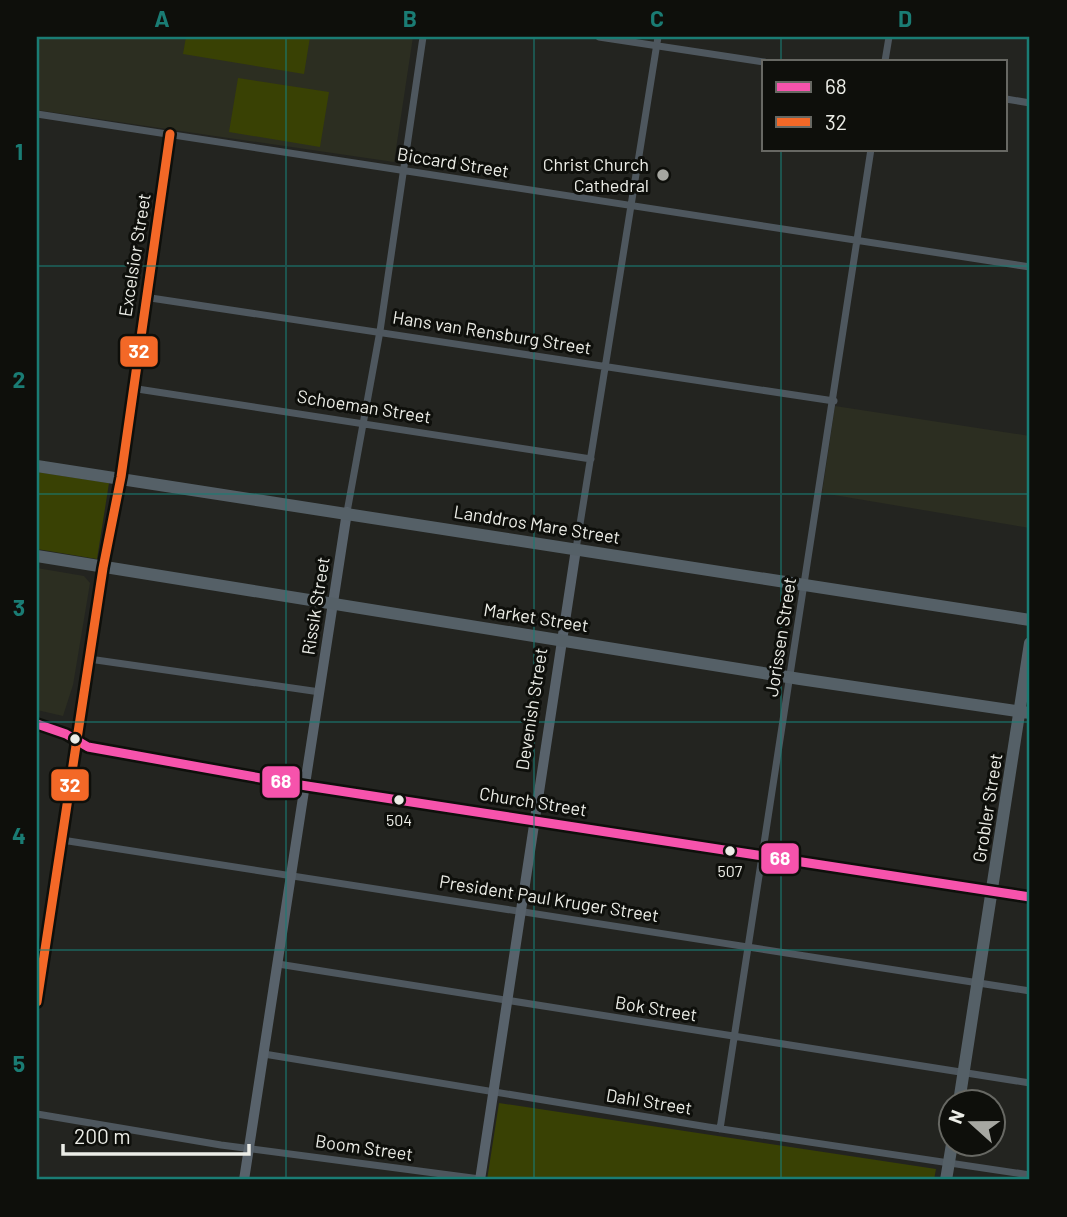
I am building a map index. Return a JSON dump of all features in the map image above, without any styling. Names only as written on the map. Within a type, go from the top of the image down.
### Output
[{"type":"main road","name":"Landdros Mare Street","points":[[37,466],[348,512],[805,587],[1030,620]]},
{"type":"main road","name":"Rissik Street","points":[[244,1180],[348,512]]},
{"type":"main road","name":"Devenish Street","points":[[480,1180],[521,911],[532,820],[576,549]]},
{"type":"main road","name":"Market Street","points":[[37,556],[790,678],[1025,712]]},
{"type":"main road","name":"Grobler Street","points":[[961,1088],[1025,712],[1030,643]]},
{"type":"main road","name":"Church Street","points":[[993,891],[1030,897]]},
{"type":"main road","points":[[946,1180],[950,1158]]},
{"type":"street","name":"Rissik Street","points":[[348,512],[380,331],[423,37]]},
{"type":"street","points":[[599,37],[762,62]]},
{"type":"street","name":"Devenish Street","points":[[576,549],[658,37]]},
{"type":"street","points":[[886,60],[889,37]]},
{"type":"street","points":[[1007,99],[1030,103]]},
{"type":"street","name":"Biccard Street","points":[[37,114],[1030,267]]},
{"type":"street","name":"Excelsior Street","points":[[37,1002],[103,568],[121,477],[144,297],[170,134]]},
{"type":"street","name":"Jorissen Street","points":[[720,1129],[871,150]]},
{"type":"street","name":"Hans van Rensburg Street","points":[[144,297],[834,401]]},
{"type":"street","name":"Schoeman Street","points":[[131,388],[592,459]]},
{"type":"street","points":[[89,659],[320,692]]},
{"type":"street","name":"Church Street","points":[[37,724],[99,750],[306,785],[993,891]]},
{"type":"street","name":"President Paul Kruger Street","points":[[62,839],[1030,991]]},
{"type":"street","name":"Bok Street","points":[[278,964],[1030,1083]]},
{"type":"street","name":"Dahl Street","points":[[264,1054],[720,1129],[1030,1175]]},
{"type":"street","name":"Boom Street","points":[[37,1114],[249,1149],[480,1180]]},
{"type":"shaded area","points":[[37,37],[413,37],[394,162],[37,110]]},
{"type":"shaded area","points":[[835,406],[1030,436],[1030,528],[822,493]]},
{"type":"shaded area","points":[[37,568],[84,576],[90,583],[73,685],[63,716],[37,710]]},
{"type":"green space","points":[[186,37],[310,37],[304,74],[183,54]]},
{"type":"green space","points":[[238,78],[329,92],[320,147],[229,132]]},
{"type":"green space","points":[[37,472],[109,483],[97,559],[37,549]]},
{"type":"green space","points":[[499,1103],[936,1169],[934,1180],[487,1180]]},
{"type":"transit line","name":"32","points":[[37,1002],[103,568],[121,477],[170,134]]},
{"type":"transit line","name":"68","points":[[37,724],[66,734],[88,747],[294,784],[1030,897]]},
{"type":"place","name":"Christ Church Cathedral","points":[[663,175]]},
{"type":"place","name":"504","points":[[399,800]]},
{"type":"place","name":"507","points":[[730,851]]}]
